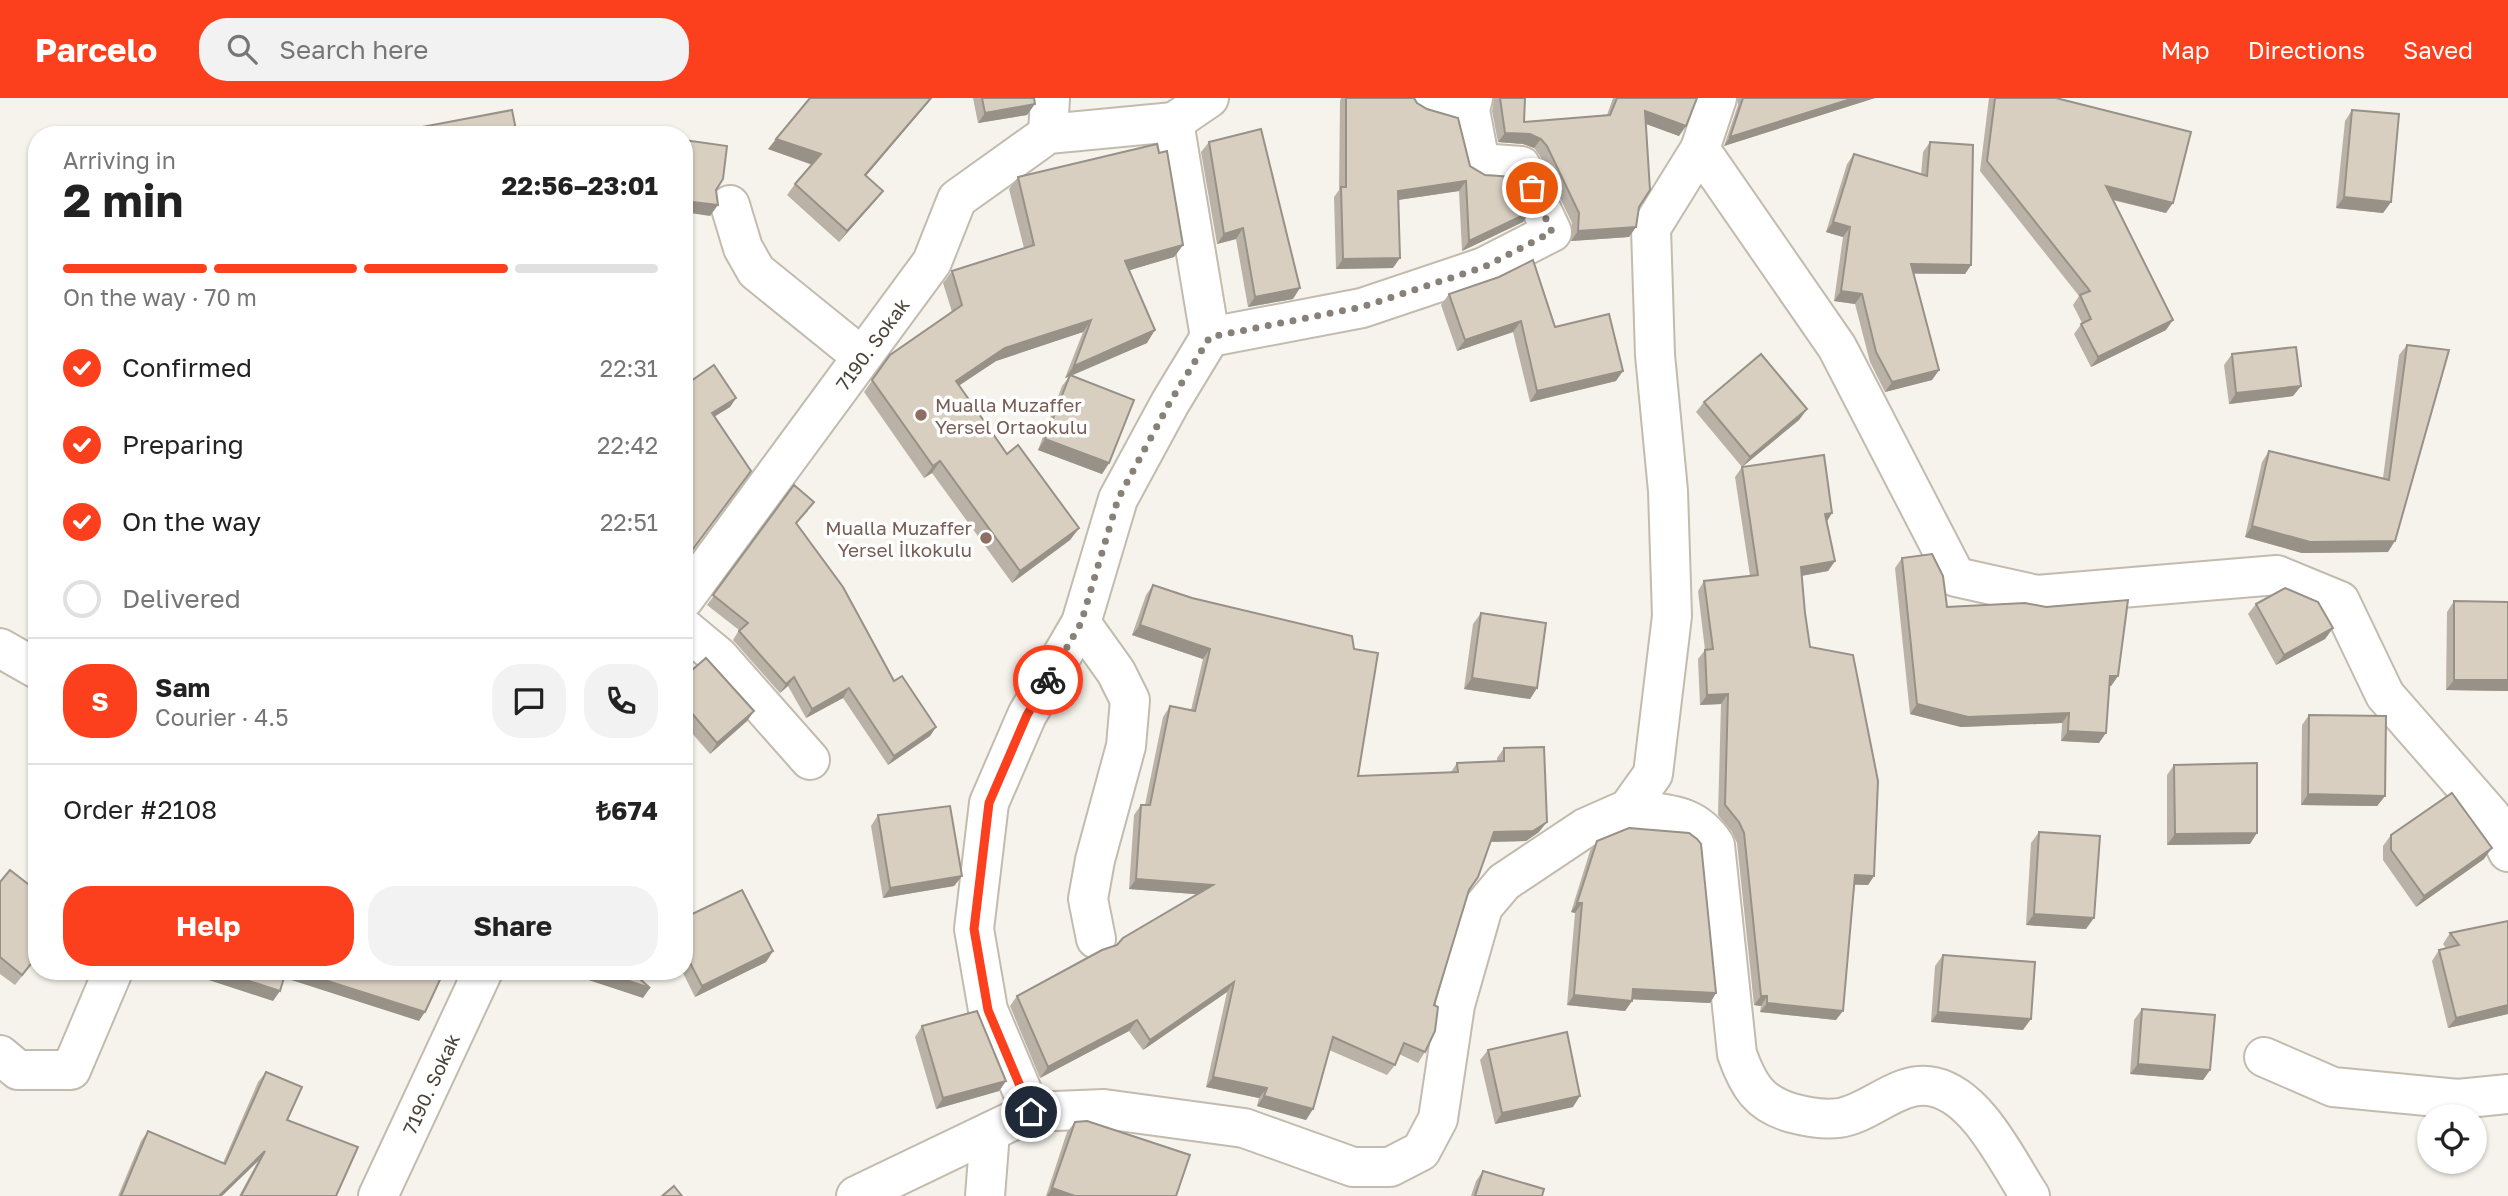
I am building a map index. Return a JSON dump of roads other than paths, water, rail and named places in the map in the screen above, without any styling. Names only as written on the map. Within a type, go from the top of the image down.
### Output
[{"type":"street","points":[[1049,116],[1174,122],[1209,98]]},
{"type":"street","points":[[1210,337],[1362,307],[1484,267],[1552,232],[1521,166],[1480,163],[1471,104],[1426,98]]},
{"type":"street","points":[[856,1196],[1031,1112],[1104,1110],[1244,1128],[1385,1181],[1421,1151],[1437,1119],[1455,1005],[1483,907],[1504,882],[1585,828],[1628,809],[1653,774],[1672,616],[1668,491],[1655,355],[1651,228],[1700,149],[1717,98]]},
{"type":"street","name":"7190. Sokak","points":[[693,587],[932,262],[957,199],[1049,116]]},
{"type":"street","points":[[1031,1112],[988,1010],[974,929],[989,803],[1027,715],[1081,623],[1118,499],[1170,402],[1210,337],[1174,122]]},
{"type":"street","points":[[1700,149],[1838,347],[1956,577],[2036,595],[2277,575],[2340,601],[2385,695],[2491,816],[2508,852]]},
{"type":"street","points":[[730,205],[743,248],[756,271],[861,356]]},
{"type":"street","points":[[1081,623],[1116,672],[1130,700],[1126,746],[1095,860],[1088,899],[1096,939]]},
{"type":"street","points":[[693,635],[719,657],[810,760]]},
{"type":"street","points":[[0,648],[28,664]]},
{"type":"street","points":[[1628,809],[1689,820],[1707,832],[1715,845],[1737,1054],[1752,1085],[1766,1104],[1811,1118],[1840,1118],[1894,1093],[1917,1087],[1935,1087],[1973,1108],[2030,1196]]},
{"type":"street","points":[[0,1055],[18,1070],[71,1070],[109,980]]},
{"type":"street","name":"7190. Sokak","points":[[378,1196],[479,980]]},
{"type":"street","points":[[2264,1058],[2333,1087],[2458,1099],[2508,1094]]},
{"type":"street","points":[[985,1196],[990,1132]]},
{"type":"place","name":"Mualla Muzaffer Yersel Ortaokulu","points":[[921,415]]},
{"type":"place","name":"Mualla Muzaffer Yersel İlkokulu","points":[[986,538]]}]
